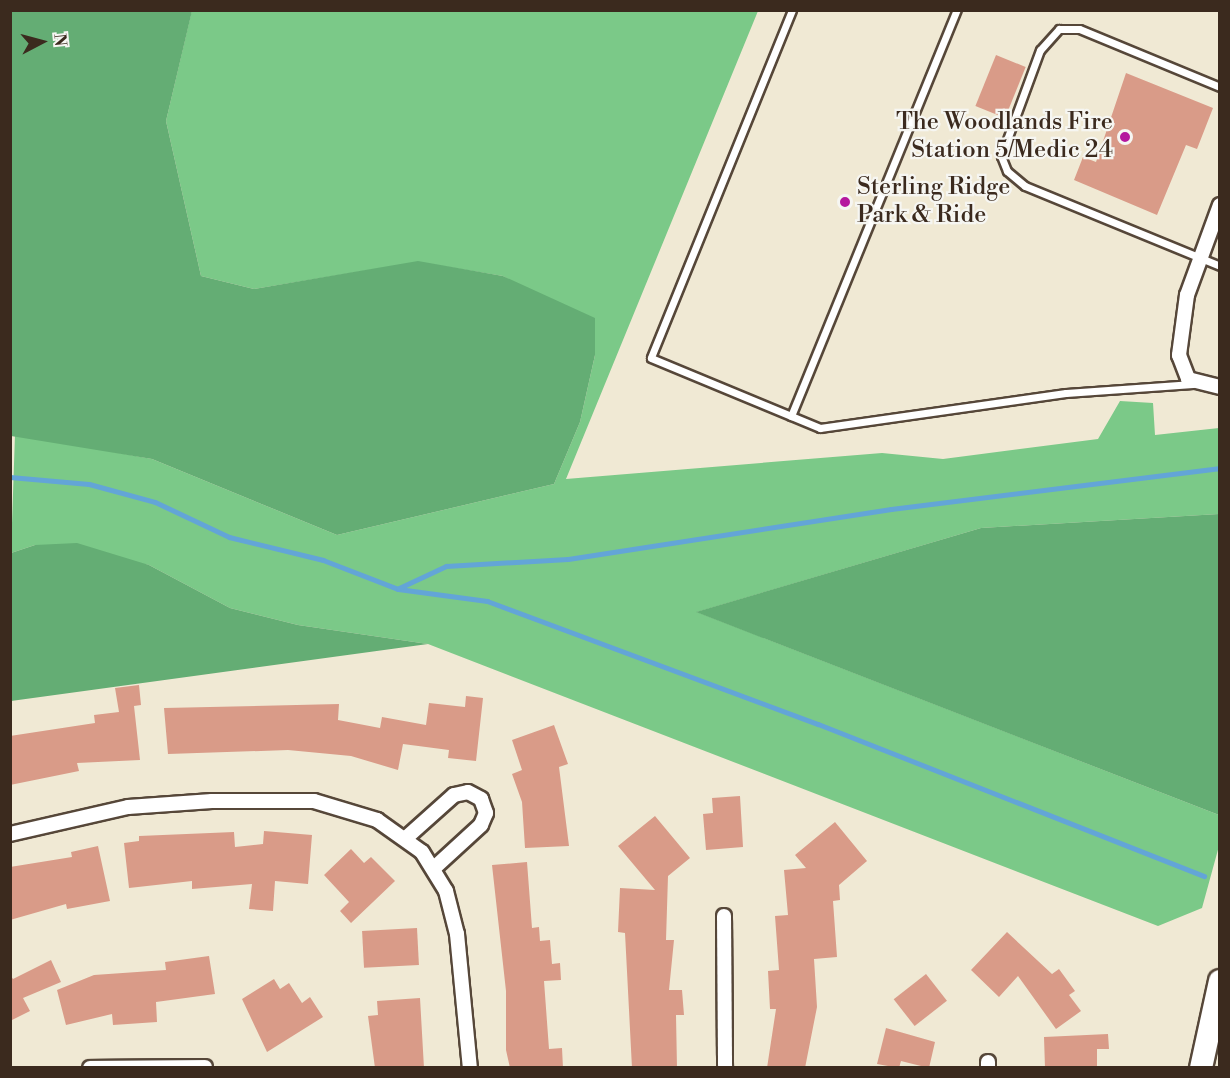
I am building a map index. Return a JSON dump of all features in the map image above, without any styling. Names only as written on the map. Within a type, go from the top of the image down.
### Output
[{"type":"main road","points":[[1201,1068],[1220,981]]},
{"type":"street","points":[[1220,205],[1198,257],[1183,312],[1179,355],[1184,372],[1196,384],[1220,387]]},
{"type":"street","points":[[406,837],[454,795],[468,792],[481,799],[486,813],[481,825],[434,868]]},
{"type":"street","points":[[10,834],[128,807],[291,799],[357,811],[406,837],[422,852],[434,868],[455,923],[470,1068]]},
{"type":"street","points":[[724,916],[725,1068]]},
{"type":"street","points":[[90,1068],[205,1067]]},
{"type":"lane","points":[[792,10],[651,358],[820,428],[1066,393],[1196,384]]},
{"type":"lane","points":[[791,416],[957,10]]},
{"type":"lane","points":[[1220,87],[1080,29],[1059,29],[1040,50],[1002,148],[1007,171],[1025,186],[1220,266]]},
{"type":"green space","points":[[192,10],[758,11],[566,479],[882,453],[943,459],[1098,439],[1120,401],[1153,403],[1155,435],[1219,428],[1219,514],[981,528],[697,612],[1219,815],[1219,846],[1202,908],[1158,926],[428,644],[298,625],[230,608],[149,565],[35,545],[11,553],[15,434],[152,459],[337,535],[554,484],[580,422],[595,355],[547,300],[503,276],[418,262],[254,289],[201,276],[166,121]]},
{"type":"green space","points":[[10,11],[192,11],[166,121],[201,276],[254,289],[418,261],[503,276],[595,318],[595,355],[580,422],[554,484],[337,535],[152,459],[11,436]]},
{"type":"green space","points":[[1219,514],[1219,815],[696,612],[981,528]]},
{"type":"green space","points":[[77,543],[149,565],[230,608],[298,625],[428,644],[11,701],[11,553],[35,545]]},
{"type":"building","points":[[996,55],[1026,67],[1005,118],[975,106]]},
{"type":"building","points":[[1126,73],[1213,108],[1197,149],[1186,145],[1157,215],[1074,180],[1083,157],[1096,162]]},
{"type":"building","points":[[139,685],[141,705],[134,706],[140,760],[77,763],[79,771],[10,785],[10,736],[95,723],[94,715],[119,712],[115,688]]},
{"type":"building","points":[[466,696],[483,698],[476,761],[448,758],[449,750],[403,744],[398,770],[351,756],[288,750],[168,754],[164,708],[339,704],[338,720],[380,728],[382,717],[426,725],[429,703],[465,707]]},
{"type":"building","points":[[554,725],[568,764],[559,767],[569,846],[525,848],[522,802],[512,774],[522,770],[512,740]]},
{"type":"building","points":[[740,796],[743,847],[706,850],[703,814],[713,813],[712,798]]},
{"type":"building","points":[[655,816],[690,858],[668,876],[666,940],[674,940],[669,990],[682,990],[684,1015],[676,1015],[677,1068],[632,1068],[625,933],[618,932],[620,888],[655,890],[618,846]]},
{"type":"building","points":[[835,822],[867,861],[839,885],[840,900],[833,901],[837,957],[814,959],[817,1007],[805,1068],[767,1068],[776,1009],[770,1009],[768,971],[779,970],[775,916],[788,915],[784,870],[806,868],[795,855]]},
{"type":"building","points":[[264,831],[312,835],[308,884],[275,881],[273,911],[249,909],[252,884],[192,889],[192,881],[129,888],[124,843],[139,841],[139,836],[234,832],[235,847],[263,844]]},
{"type":"building","points":[[98,846],[110,901],[67,909],[66,904],[10,920],[10,867],[72,857],[71,852]]},
{"type":"building","points":[[351,849],[364,863],[371,857],[395,881],[351,923],[340,911],[349,902],[324,875]]},
{"type":"building","points":[[527,862],[532,928],[539,927],[540,941],[550,940],[552,964],[560,963],[561,980],[544,981],[549,1049],[562,1048],[563,1068],[510,1068],[506,1050],[506,991],[492,865]]},
{"type":"building","points":[[417,928],[419,965],[364,968],[362,931]]},
{"type":"building","points":[[1007,932],[1052,974],[1059,969],[1075,991],[1069,995],[1081,1011],[1056,1029],[1018,976],[999,997],[971,970]]},
{"type":"building","points":[[209,956],[215,994],[156,1002],[157,1022],[113,1025],[112,1014],[66,1025],[57,990],[94,975],[166,970],[165,962]]},
{"type":"building","points":[[51,960],[61,982],[23,998],[30,1011],[10,1021],[10,975],[13,979]]},
{"type":"building","points":[[926,974],[947,1001],[915,1026],[894,999]]},
{"type":"building","points":[[274,979],[280,989],[289,983],[302,1003],[310,997],[323,1017],[267,1052],[242,999]]},
{"type":"building","points":[[420,998],[424,1068],[375,1068],[368,1016],[378,1015],[377,1001]]},
{"type":"building","points":[[886,1028],[935,1042],[929,1068],[901,1061],[899,1068],[877,1064]]},
{"type":"building","points":[[1108,1034],[1109,1049],[1097,1049],[1097,1068],[1045,1068],[1044,1037]]},
{"type":"waterway","points":[[399,588],[446,566],[568,559],[891,509],[1220,468]]},
{"type":"waterway","points":[[10,477],[89,484],[155,502],[229,537],[323,560],[398,589],[487,601],[818,724],[1204,876]]},
{"type":"place","name":"The Woodlands Fire Station 5/Medic 24","points":[[1125,137]]},
{"type":"place","name":"Sterling Ridge Park & Ride","points":[[845,202]]}]
